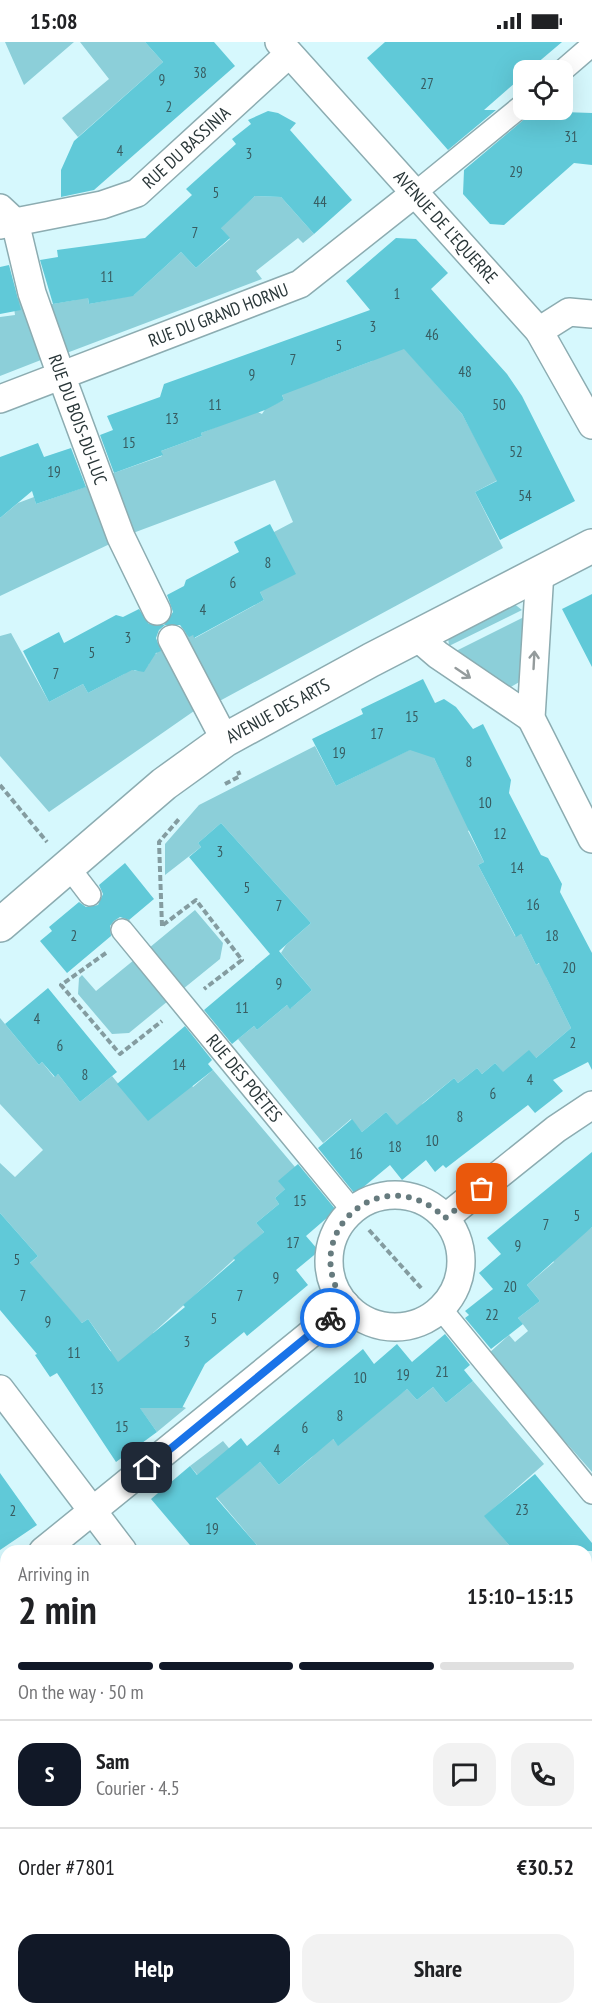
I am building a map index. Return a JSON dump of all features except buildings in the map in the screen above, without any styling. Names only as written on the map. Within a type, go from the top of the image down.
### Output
[{"type":"street","points":[[573,62],[592,45]]},
{"type":"street","name":"AVENUE DE L'EQUERRE","points":[[284,48],[539,331],[592,425]]},
{"type":"street","name":"RUE DU BASSINIA","points":[[5,218],[102,205],[137,193],[284,48]]},
{"type":"street","points":[[415,192],[513,113]]},
{"type":"street","name":"RUE DU GRAND HORNU","points":[[0,399],[300,284],[415,192]]},
{"type":"street","name":"RUE DU BOIS-DU-LUC","points":[[5,218],[121,537],[158,611]]},
{"type":"street","points":[[539,331],[569,312],[592,314]]},
{"type":"street","name":"AVENUE DES ARTS","points":[[0,926],[67,865],[164,784],[225,740],[540,571],[592,546]]},
{"type":"street","points":[[531,718],[540,571]]},
{"type":"street","points":[[417,637],[438,656],[531,718],[592,839]]},
{"type":"street","points":[[171,639],[225,740]]},
{"type":"street","points":[[67,865],[90,895]]},
{"type":"street","name":"RUE DES POÈTES","points":[[129,938],[353,1211]]},
{"type":"street","points":[[445,1218],[556,1130],[592,1105]]},
{"type":"street","points":[[408,1197],[424,1202],[445,1218],[453,1231],[461,1259],[456,1287],[441,1309],[428,1318],[398,1327],[373,1323],[346,1305],[333,1283],[330,1252],[342,1223],[353,1211],[377,1198],[408,1197]]},
{"type":"street","points":[[51,1545],[346,1305]]},
{"type":"street","points":[[441,1309],[592,1494]]},
{"type":"street","points":[[0,1389],[118,1545]]},
{"type":"path","points":[[221,786],[240,776],[225,740]]},
{"type":"path","points":[[0,785],[67,865]]},
{"type":"path","points":[[129,938],[163,925],[159,842],[180,818]]},
{"type":"path","points":[[353,1211],[441,1309]]},
{"type":"shaded area","points":[[5,42],[74,42],[24,85]]},
{"type":"shaded area","points":[[80,42],[145,42],[163,62],[78,137],[62,118],[109,79]]},
{"type":"shaded area","points":[[255,196],[281,197],[314,234],[303,243],[298,238],[256,271],[262,279],[64,354],[47,305],[75,300],[85,283],[89,304],[134,295],[181,252],[196,268],[230,239],[220,227]]},
{"type":"shaded area","points":[[26,297],[46,358],[0,376],[0,317],[15,315],[13,300]]},
{"type":"shaded area","points":[[396,339],[462,414],[498,480],[475,492],[503,548],[214,704],[179,636],[190,630],[195,638],[264,600],[260,592],[274,532],[293,522],[275,480],[133,533],[111,474],[162,456],[161,451],[202,436],[201,433],[256,411],[262,414],[266,408],[284,400],[279,387],[324,379],[372,361]]},
{"type":"shaded area","points":[[88,486],[114,542],[0,596],[0,518],[18,503],[34,497],[36,504]]},
{"type":"shaded area","points":[[513,603],[522,610],[449,646],[448,637]]},
{"type":"shaded area","points":[[526,616],[521,681],[509,688],[452,653]]},
{"type":"shaded area","points":[[11,633],[49,702],[83,684],[88,693],[124,674],[130,667],[135,671],[142,671],[149,664],[149,657],[157,653],[154,648],[161,644],[194,711],[49,812],[0,756],[0,636]]},
{"type":"shaded area","points":[[315,746],[336,786],[415,747],[431,752],[463,816],[474,828],[468,831],[484,862],[478,865],[515,936],[521,934],[536,965],[543,962],[546,977],[571,1028],[536,1058],[504,1074],[495,1063],[482,1074],[477,1068],[458,1083],[454,1078],[423,1103],[403,1133],[386,1112],[362,1132],[351,1119],[323,1143],[238,1039],[254,1026],[257,1030],[287,1005],[291,1008],[312,990],[281,953],[286,945],[311,923],[221,823],[198,843],[201,847],[165,875],[165,844],[199,805]]},
{"type":"shaded area","points":[[195,910],[223,943],[220,959],[183,989],[149,948]]},
{"type":"shaded area","points":[[134,960],[168,1001],[129,1033],[112,1034],[78,994],[79,978],[82,975],[96,991]]},
{"type":"shaded area","points":[[0,1018],[39,1065],[42,1062],[54,1077],[58,1074],[80,1102],[112,1076],[148,1120],[187,1080],[193,1087],[213,1070],[295,1167],[285,1189],[275,1198],[279,1204],[256,1223],[264,1232],[153,1333],[176,1360],[179,1405],[186,1408],[157,1432],[103,1357],[111,1351],[88,1319],[82,1323],[28,1265],[38,1256],[0,1213],[0,1163],[15,1177],[43,1150],[0,1104]]},
{"type":"shaded area","points":[[592,1227],[592,1472],[488,1354],[509,1335],[515,1342],[528,1331],[518,1318],[540,1301],[527,1285],[554,1262],[550,1257]]},
{"type":"shaded area","points":[[473,1381],[544,1464],[485,1516],[509,1545],[257,1545],[190,1466],[223,1441],[248,1471],[260,1462],[279,1485],[311,1458],[330,1436],[338,1445],[393,1386],[400,1394],[407,1389],[417,1400],[433,1387],[446,1403]]},
{"type":"way so far","points":[[330,1318],[346,1305],[338,1295],[333,1283],[330,1252],[334,1237],[342,1223],[353,1211],[377,1198],[408,1197],[424,1202],[445,1218],[482,1189]]},
{"type":"route","points":[[147,1468],[330,1318]]}]
